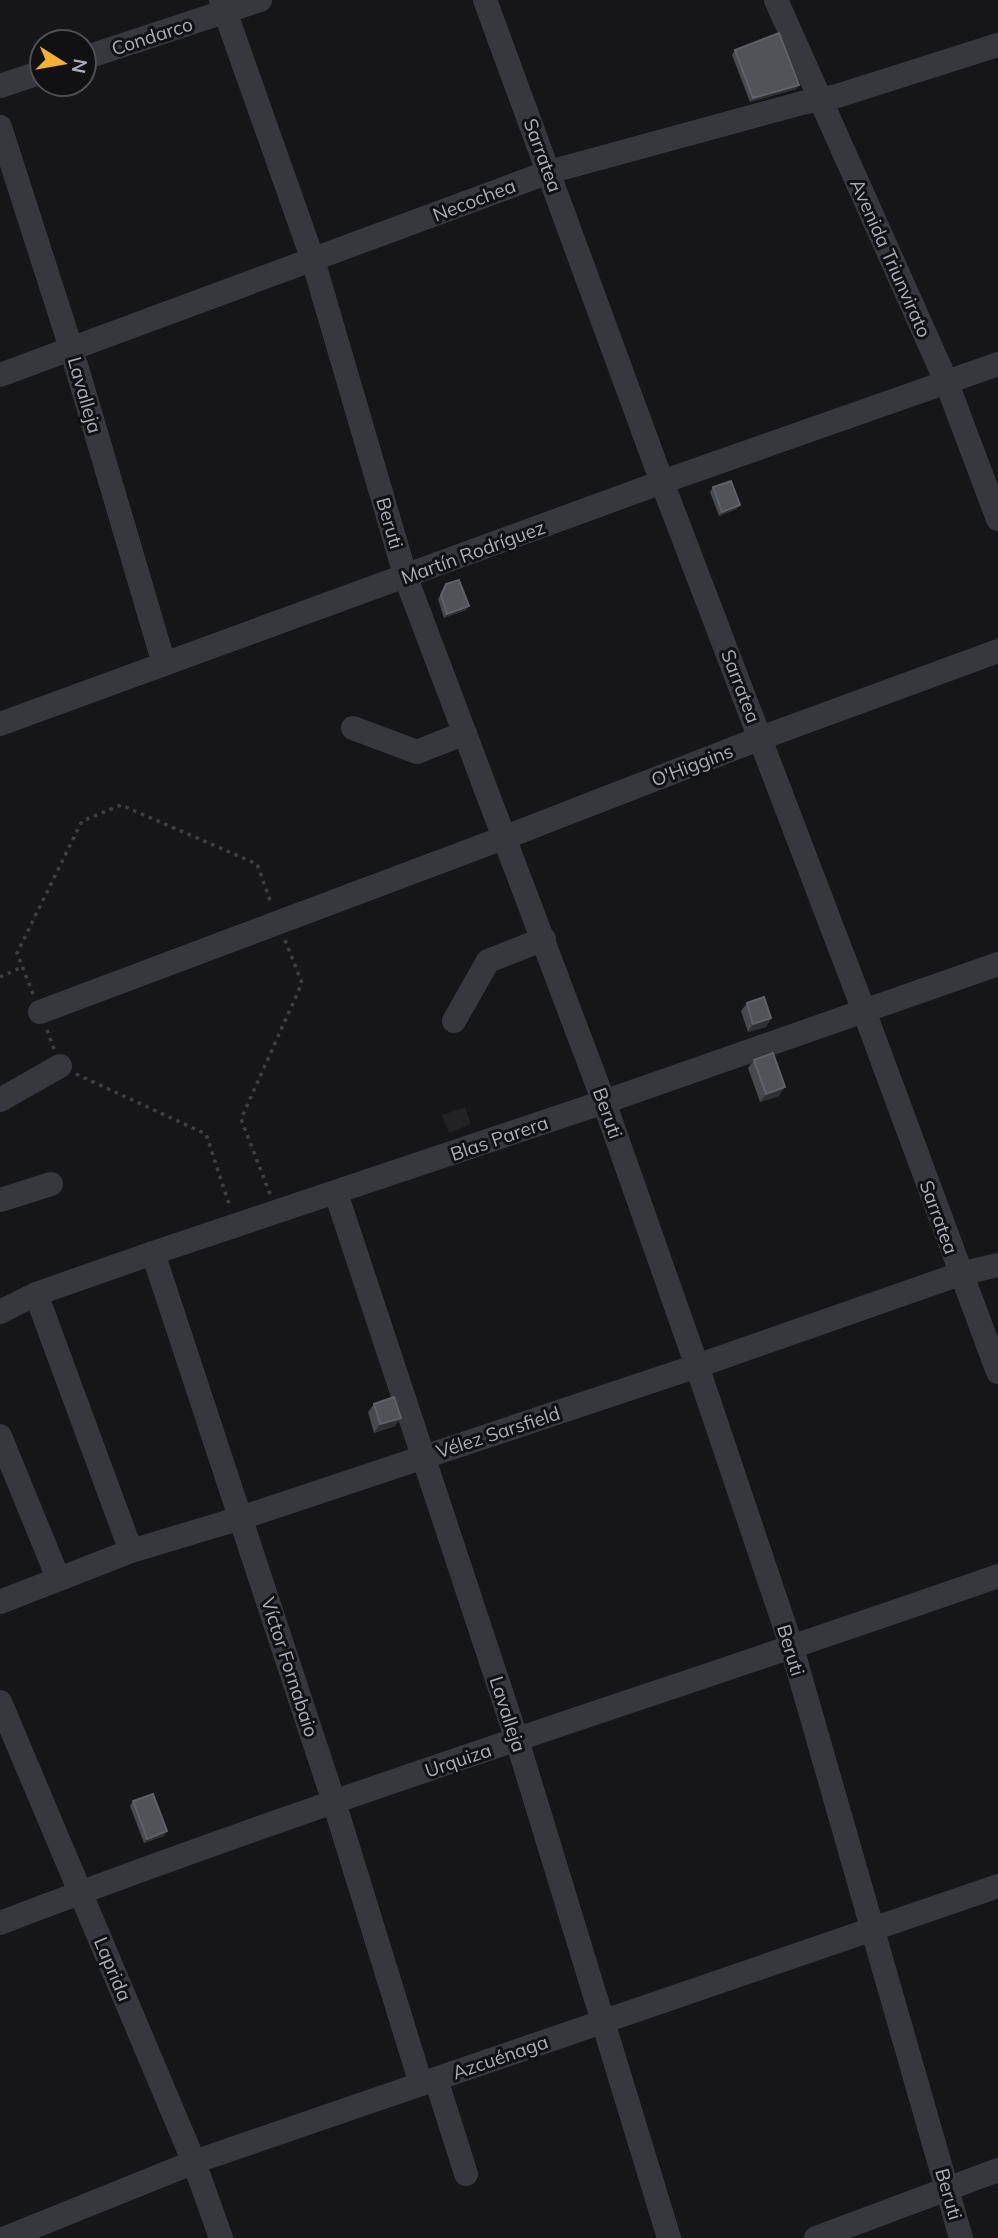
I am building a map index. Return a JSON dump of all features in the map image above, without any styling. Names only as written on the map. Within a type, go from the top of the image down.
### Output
[{"type":"street","name":"Condarco","points":[[98,53],[223,6],[260,0]]},
{"type":"street","name":"Sarratea","points":[[485,0],[662,482],[761,738],[998,1372]]},
{"type":"street","name":"Avenida Triunvirato","points":[[776,0],[946,381],[998,519]]},
{"type":"street","name":"Beruti","points":[[223,6],[313,260],[406,578],[604,1102],[792,1648],[961,2238]]},
{"type":"street","name":"Necochea","points":[[0,375],[549,172],[837,96],[998,45]]},
{"type":"street","points":[[0,86],[28,77]]},
{"type":"street","name":"Lavalleja","points":[[0,127],[71,348],[164,664]]},
{"type":"street","name":"Martín Rodríguez","points":[[0,724],[406,578],[662,482],[998,364]]},
{"type":"street","name":"O'Higgins","points":[[40,1012],[761,738],[998,651]]},
{"type":"street","points":[[353,729],[417,752],[465,733]]},
{"type":"street","points":[[454,1021],[488,961],[544,939]]},
{"type":"street","name":"Blas Parera","points":[[0,1312],[36,1294],[153,1253],[604,1102],[998,964]]},
{"type":"street","points":[[0,1100],[60,1066]]},
{"type":"street","points":[[0,1200],[51,1184]]},
{"type":"street","name":"Lavalleja","points":[[336,1193],[421,1457],[517,1740],[669,2238]]},
{"type":"street","name":"Víctor Fornabaio","points":[[153,1253],[428,2081],[466,2174]]},
{"type":"street","name":"Vélez Sarsfield","points":[[0,1602],[131,1551],[697,1367],[960,1274],[998,1265]]},
{"type":"street","points":[[36,1294],[131,1551]]},
{"type":"street","points":[[0,1436],[58,1578]]},
{"type":"street","name":"Urquiza","points":[[0,1923],[334,1802],[998,1576]]},
{"type":"street","name":"Laprida","points":[[0,1702],[194,2162],[222,2238]]},
{"type":"street","name":"Azcuénaga","points":[[6,2238],[194,2162],[998,1886]]},
{"type":"street","points":[[816,2238],[998,2170]]},
{"type":"path","points":[[241,1206],[231,1210],[205,1134],[60,1066],[17,953],[82,821],[121,805],[257,864],[302,983],[241,1119],[271,1196],[261,1199]]},
{"type":"path","points":[[0,977],[22,967]]},
{"type":"shaded area","points":[[465,1107],[471,1124],[449,1133],[442,1115]]},
{"type":"building","points":[[779,33],[799,85],[753,98],[735,50]]},
{"type":"building","points":[[731,481],[740,505],[722,512],[713,487]]},
{"type":"building","points":[[459,580],[469,606],[447,614],[441,595],[446,584]]},
{"type":"building","points":[[764,997],[771,1018],[753,1024],[747,1003]]},
{"type":"building","points":[[773,1053],[785,1087],[766,1094],[754,1060]]},
{"type":"building","points":[[394,1397],[401,1418],[380,1424],[374,1404]]},
{"type":"building","points":[[153,1794],[167,1831],[147,1839],[133,1801]]}]
